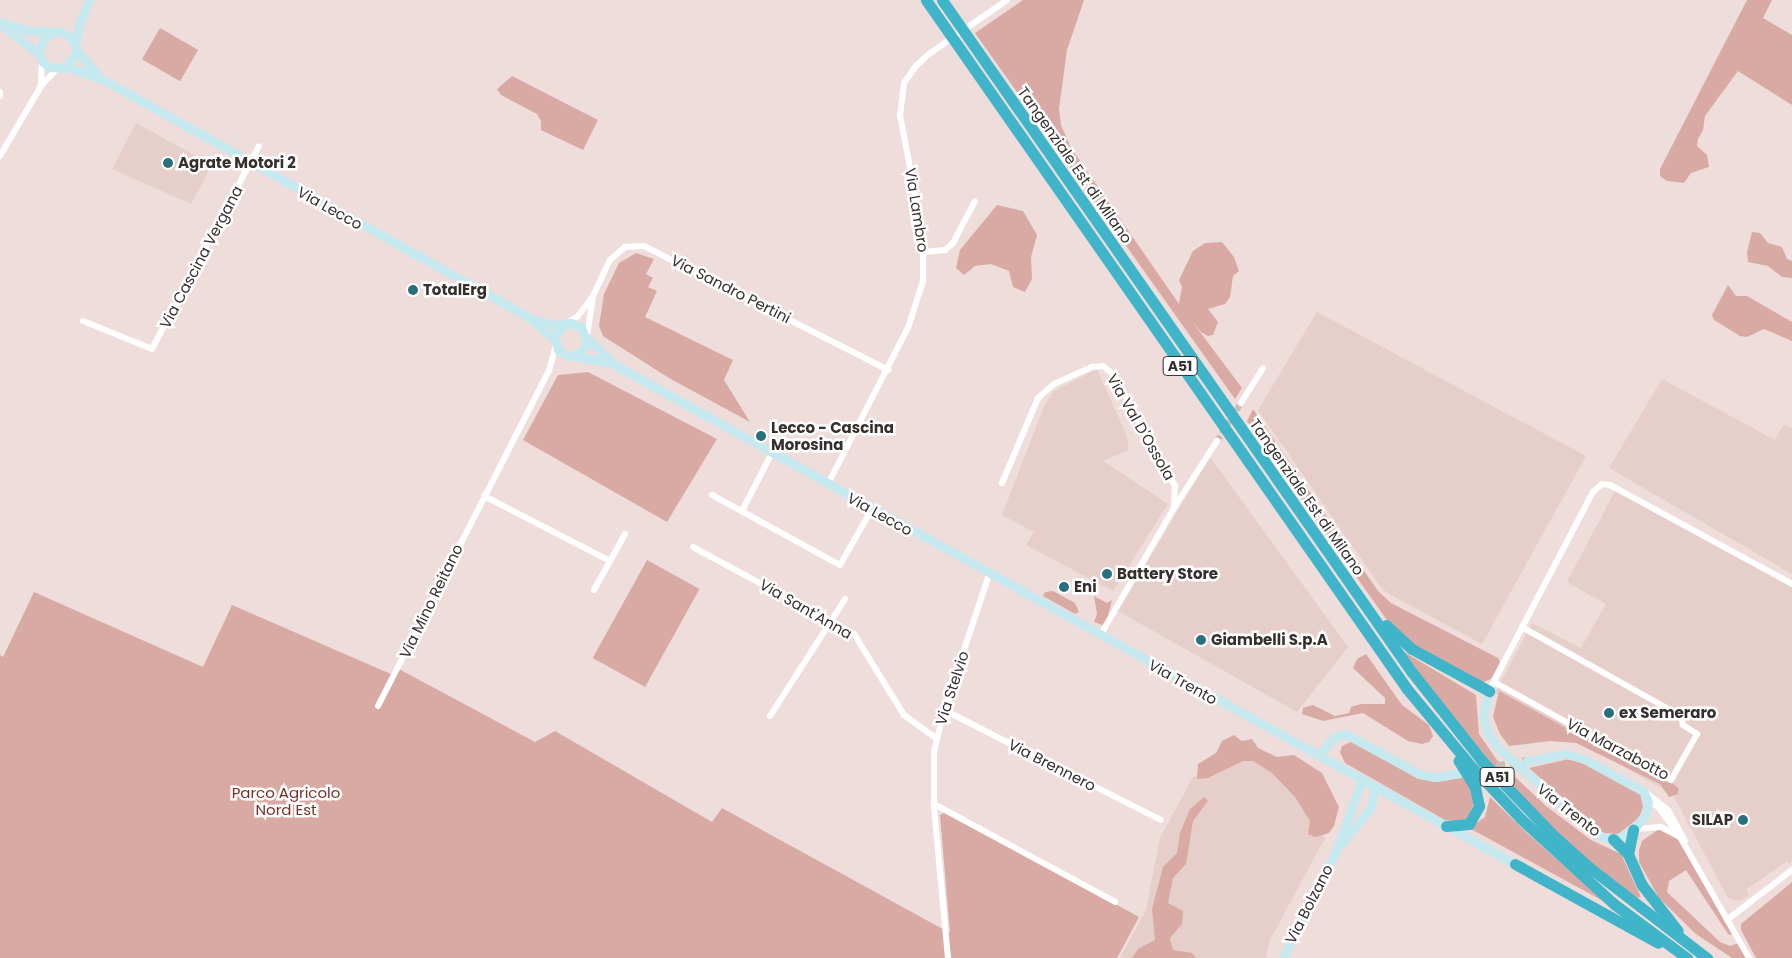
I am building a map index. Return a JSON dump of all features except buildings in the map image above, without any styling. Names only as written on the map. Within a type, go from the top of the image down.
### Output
[{"type":"highway","name":"Tangenziale Est di Milano","points":[[926,0],[1345,603],[1438,728],[1521,820],[1614,904],[1686,958]]},
{"type":"highway","name":"Tangenziale Est di Milano","points":[[942,0],[1411,672],[1482,761],[1517,799],[1590,868],[1707,958]]},
{"type":"highway","points":[[1329,555],[1400,640],[1491,687]]},
{"type":"highway","points":[[1438,728],[1475,787],[1480,800],[1476,817],[1469,824],[1446,826]]},
{"type":"highway","points":[[1628,854],[1633,829]]},
{"type":"highway","points":[[1613,839],[1628,854],[1642,886],[1690,946]]},
{"type":"highway","points":[[1515,864],[1686,958]]},
{"type":"street","points":[[0,156],[41,86],[61,68],[74,60],[82,16],[89,0]]},
{"type":"street","name":"Via Lambro","points":[[828,484],[888,370],[914,313],[922,281],[925,252],[900,104],[909,74],[929,54],[1007,0]]},
{"type":"street","points":[[41,86],[42,41],[54,33],[71,26],[82,16]]},
{"type":"street","name":"Via Lecco","points":[[0,23],[70,36],[76,48],[104,80]]},
{"type":"street","name":"Via Lecco","points":[[0,23],[41,58],[61,68],[104,80],[250,164],[531,319],[556,325],[566,323],[577,324],[587,337],[615,365],[989,575]]},
{"type":"street","name":"Via Cascina Vergana","points":[[83,321],[152,349],[259,146]]},
{"type":"street","points":[[925,252],[945,250],[952,243],[975,201]]},
{"type":"street","name":"Via Sandro Pertini","points":[[594,296],[610,260],[624,246],[651,248],[888,370]]},
{"type":"street","points":[[555,343],[556,332],[578,316],[594,296]]},
{"type":"street","points":[[571,355],[582,351],[587,337],[594,296]]},
{"type":"street","name":"Via Lecco","points":[[531,319],[555,343],[571,355],[615,365]]},
{"type":"street","name":"Via Mino Reitano","points":[[378,706],[549,371],[555,343]]},
{"type":"street","name":"Via Mino Reitano","points":[[549,371],[571,355]]},
{"type":"street","name":"Via Val D'Ossola","points":[[1002,484],[1038,398],[1054,384],[1092,367],[1102,366],[1114,375],[1175,486],[1174,508]]},
{"type":"street","points":[[1241,403],[1263,368]]},
{"type":"street","points":[[1100,636],[1174,508],[1217,441]]},
{"type":"street","points":[[742,511],[772,453]]},
{"type":"street","points":[[1491,687],[1593,492],[1602,484],[1610,485],[1792,584]]},
{"type":"street","points":[[712,495],[840,565],[872,509]]},
{"type":"street","points":[[484,496],[610,562]]},
{"type":"street","points":[[594,590],[625,534]]},
{"type":"street","name":"Via Sant'Anna","points":[[693,547],[832,622],[861,642],[904,715],[936,738]]},
{"type":"street","name":"Via Trento","points":[[989,575],[1515,864]]},
{"type":"street","name":"Via Stelvio","points":[[948,958],[934,804],[936,738],[989,575]]},
{"type":"street","points":[[770,716],[845,599]]},
{"type":"street","name":"Via Marzabotto","points":[[1491,687],[1671,780],[1696,734],[1683,725],[1681,716],[1522,627]]},
{"type":"street","name":"Via Trento","points":[[1491,687],[1483,716],[1488,734],[1497,747],[1594,832],[1613,839],[1633,829]]},
{"type":"street","name":"Via Brennero","points":[[944,710],[1161,820]]},
{"type":"street","points":[[1319,755],[1334,736],[1346,734],[1419,774],[1435,777],[1459,773]]},
{"type":"street","name":"Via Trento","points":[[1527,760],[1557,755],[1575,756],[1643,791]]},
{"type":"street","points":[[1336,851],[1362,780]]},
{"type":"street","points":[[1336,851],[1371,807],[1374,786]]},
{"type":"street","points":[[1633,829],[1644,817],[1648,805],[1643,791]]},
{"type":"street","name":"Via Marzabotto","points":[[1643,791],[1668,810],[1682,832],[1687,847]]},
{"type":"street","points":[[934,804],[1116,902]]},
{"type":"street","name":"Via Marzabotto","points":[[1648,805],[1654,804],[1658,808],[1687,847],[1749,958]]},
{"type":"street","points":[[1633,829],[1661,827],[1680,837]]},
{"type":"street","name":"Via Bolzano","points":[[1283,958],[1336,851]]},
{"type":"street","points":[[1727,920],[1792,870]]},
{"type":"shaded area","points":[[136,123],[212,165],[191,204],[112,169]]},
{"type":"shaded area","points":[[1317,312],[1586,456],[1482,644],[1387,593],[1380,586],[1258,410]]},
{"type":"shaded area","points":[[1097,369],[1126,434],[1129,450],[1103,461],[1168,504],[1113,591],[1026,545],[1034,532],[1002,515],[1045,404],[1054,391]]},
{"type":"shaded area","points":[[1662,379],[1775,440],[1784,424],[1792,428],[1792,574],[1609,468]]},
{"type":"shaded area","points":[[1210,457],[1348,647],[1297,712],[1118,611]]},
{"type":"shaded area","points":[[1615,491],[1792,586],[1792,861],[1789,864],[1787,861],[1746,890],[1749,895],[1740,901],[1728,898],[1673,795],[1495,693],[1532,623],[1581,648],[1606,604],[1567,582]]},
{"type":"shaded area","points":[[1248,755],[1298,789],[1325,838],[1270,940],[1266,958],[1120,958],[1146,910],[1160,838],[1193,777]]},
{"type":"green space","points":[[1023,0],[1084,0],[1067,50],[1059,109],[1061,125],[1071,148],[1179,304],[1182,287],[1179,280],[1193,251],[1205,243],[1222,242],[1234,257],[1239,271],[1233,276],[1230,297],[1225,304],[1208,309],[1218,322],[1213,335],[1208,336],[1201,332],[1191,320],[1242,388],[1235,399],[975,33]]},
{"type":"green space","points":[[1747,0],[1772,0],[1763,18],[1792,35],[1792,105],[1738,71],[1705,116],[1703,130],[1698,139],[1697,146],[1707,155],[1709,167],[1691,173],[1684,183],[1667,181],[1660,176],[1660,169]]},
{"type":"green space","points":[[160,28],[198,50],[180,81],[142,59]]},
{"type":"green space","points":[[512,76],[598,120],[583,150],[541,130],[541,121],[537,114],[501,95],[497,89]]},
{"type":"green space","points":[[997,205],[1023,211],[1037,235],[1031,257],[1032,279],[1025,292],[1013,287],[1009,271],[991,264],[975,266],[964,275],[956,268],[960,250]]},
{"type":"green space","points":[[1752,232],[1760,233],[1768,243],[1782,247],[1787,259],[1792,261],[1792,278],[1782,277],[1768,266],[1748,262],[1747,252]]},
{"type":"green space","points":[[636,253],[654,259],[646,274],[653,278],[648,287],[657,291],[645,317],[733,360],[724,380],[750,422],[669,378],[603,336],[599,326],[604,294],[619,263]]},
{"type":"green space","points":[[1728,285],[1736,296],[1747,296],[1792,322],[1792,341],[1764,329],[1747,337],[1740,336],[1714,320],[1712,315]]},
{"type":"green space","points":[[588,372],[717,439],[667,522],[523,440],[558,375]]},
{"type":"green space","points":[[1253,409],[1378,591],[1391,603],[1498,658],[1500,662],[1491,679],[1481,683],[1414,646],[1391,626],[1247,421]]},
{"type":"green space","points":[[647,560],[699,589],[645,687],[593,658]]},
{"type":"green space","points":[[1053,591],[1075,603],[1079,612],[1075,614],[1043,596],[1045,592]]},
{"type":"green space","name":"Parco Agricolo Nord Est","points":[[34,592],[203,667],[232,605],[393,675],[397,668],[535,742],[555,731],[712,822],[722,808],[950,933],[940,815],[946,812],[1139,917],[1117,958],[0,958],[0,655],[3,657]]},
{"type":"green space","points":[[1094,596],[1107,603],[1112,600],[1107,620],[1102,625],[1094,622],[1097,614]]},
{"type":"green space","points":[[1401,650],[1476,695],[1479,734],[1497,760],[1546,806],[1591,840],[1621,854],[1641,897],[1632,899],[1509,787]]},
{"type":"green space","points":[[1366,654],[1402,705],[1429,725],[1433,736],[1429,742],[1422,744],[1408,741],[1363,713],[1323,721],[1302,714],[1303,708],[1313,705],[1335,716],[1349,713],[1351,707],[1361,704],[1385,704],[1385,698],[1353,668],[1357,659]]},
{"type":"green space","points":[[1499,691],[1647,773],[1671,782],[1678,788],[1678,794],[1669,797],[1660,784],[1576,743],[1550,741],[1509,746],[1500,734],[1493,717]]},
{"type":"green space","points":[[1234,735],[1242,741],[1252,739],[1258,748],[1277,757],[1294,755],[1322,773],[1339,807],[1334,826],[1329,833],[1315,837],[1308,834],[1310,821],[1295,797],[1272,773],[1253,761],[1243,761],[1208,778],[1197,779],[1198,764],[1216,753],[1222,741]]},
{"type":"green space","points":[[1353,741],[1413,776],[1437,782],[1466,777],[1477,795],[1467,821],[1445,820],[1345,763],[1340,752],[1342,746]]},
{"type":"green space","points":[[1569,759],[1585,763],[1640,793],[1643,807],[1639,818],[1618,834],[1603,833],[1529,768]]},
{"type":"green space","points":[[1204,797],[1208,801],[1193,821],[1186,864],[1173,878],[1168,903],[1183,911],[1182,924],[1170,938],[1173,950],[1192,953],[1196,958],[1132,958],[1138,949],[1155,940],[1152,909],[1163,867],[1177,853],[1180,833],[1190,809]]},
{"type":"green space","points":[[1490,797],[1527,833],[1605,902],[1469,828],[1485,817]]},
{"type":"green space","points":[[1659,829],[1674,835],[1683,846],[1733,935],[1728,934],[1686,870],[1669,881],[1667,892],[1720,942],[1730,946],[1739,943],[1748,958],[1732,958],[1696,934],[1659,898],[1639,862],[1639,850],[1642,841]]},
{"type":"green space","points":[[1792,882],[1792,958],[1756,958],[1741,930],[1741,924]]},
{"type":"tunnel","points":[[1217,441],[1241,403]]},
{"type":"tunnel","points":[[1483,769],[1527,761]]},
{"type":"place","name":"Agrate Motori 2","points":[[168,163]]},
{"type":"place","name":"TotalErg","points":[[413,290]]},
{"type":"place","name":"Lecco - Cascina Morosina","points":[[761,436]]},
{"type":"place","name":"Battery Store","points":[[1107,574]]},
{"type":"place","name":"Eni","points":[[1064,587]]},
{"type":"place","name":"Giambelli S.p.A","points":[[1201,640]]},
{"type":"place","name":"ex Semeraro","points":[[1609,713]]},
{"type":"place","name":"SILAP","points":[[1743,820]]}]
